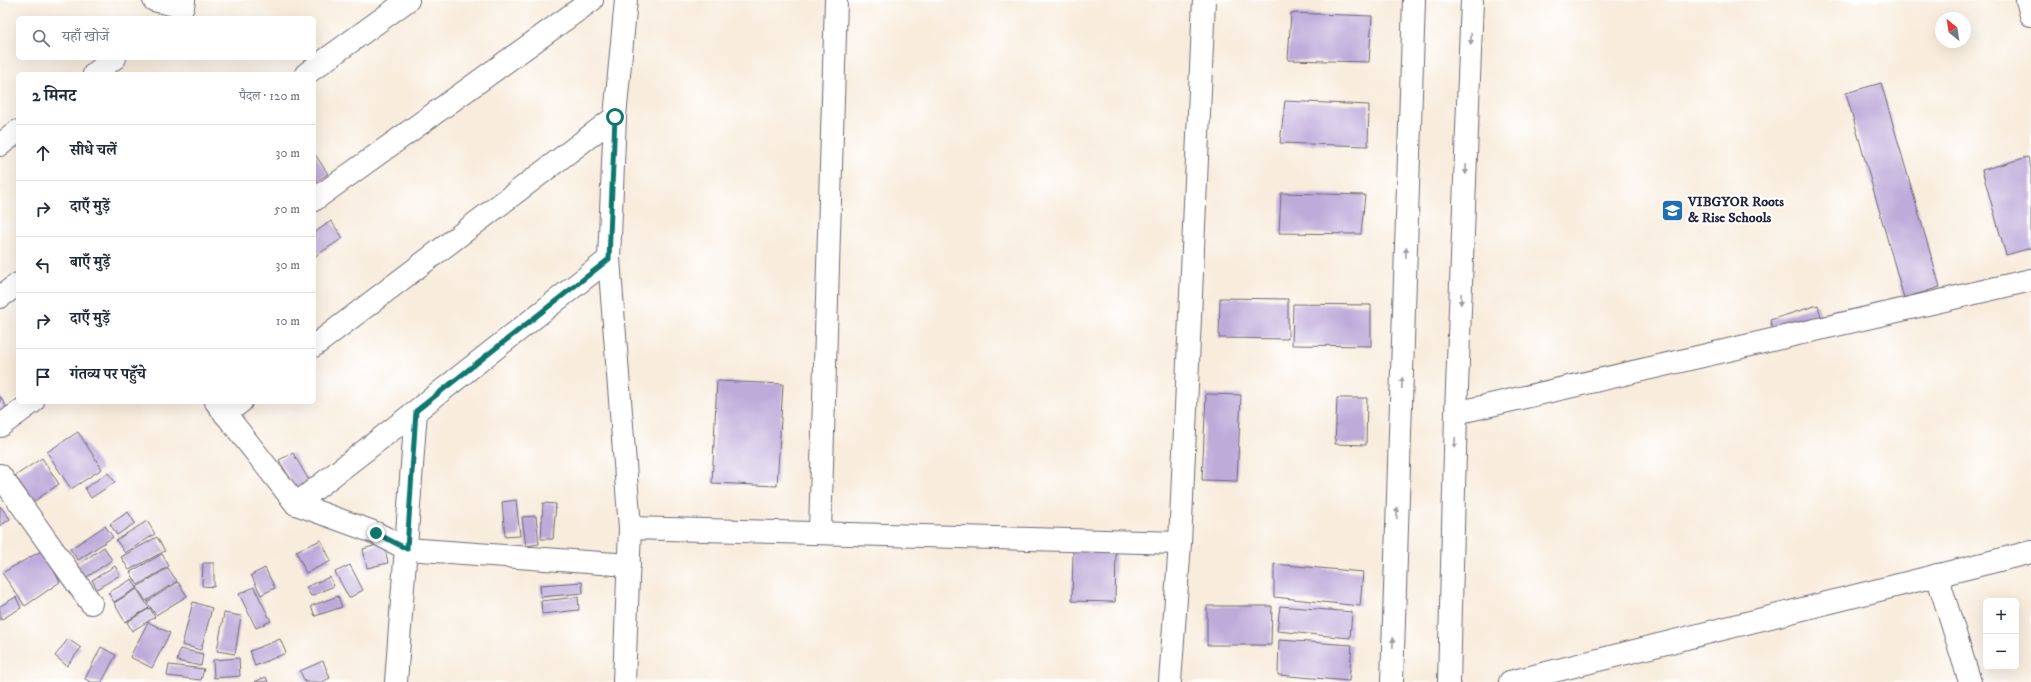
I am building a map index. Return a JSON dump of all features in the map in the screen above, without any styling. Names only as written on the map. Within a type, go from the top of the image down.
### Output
[{"type":"street","points":[[154,0],[182,6]]},
{"type":"street","points":[[309,72],[408,0]]},
{"type":"street","points":[[316,199],[592,0]]},
{"type":"street","points":[[624,682],[630,528],[609,259],[615,117],[626,0]]},
{"type":"street","points":[[820,532],[836,0]]},
{"type":"street","points":[[1170,682],[1180,543],[1204,0]]},
{"type":"street","points":[[1392,682],[1414,0]]},
{"type":"street","points":[[1449,682],[1456,413],[1472,0]]},
{"type":"street","points":[[2027,0],[2031,15]]},
{"type":"street","points":[[97,72],[112,60]]},
{"type":"street","points":[[316,344],[615,117]]},
{"type":"street","points":[[0,145],[16,133]]},
{"type":"street","points":[[296,504],[609,259]]},
{"type":"street","points":[[1456,413],[2031,280]]},
{"type":"street","points":[[0,297],[16,285]]},
{"type":"street","points":[[0,426],[29,404]]},
{"type":"street","points":[[227,406],[296,504],[376,533],[407,549],[629,565]]},
{"type":"street","points":[[396,682],[416,411]]},
{"type":"street","points":[[0,475],[91,603]]},
{"type":"street","points":[[630,528],[1180,543]]},
{"type":"street","points":[[1510,682],[2031,552]]},
{"type":"street","points":[[1937,575],[1970,682]]},
{"type":"building","points":[[1291,13],[1372,16],[1369,62],[1288,60]]},
{"type":"building","points":[[1881,83],[1940,287],[1904,298],[1846,93]]},
{"type":"building","points":[[1285,101],[1369,105],[1368,146],[1280,143]]},
{"type":"building","points":[[316,156],[328,174],[317,181],[316,180]]},
{"type":"building","points":[[2028,157],[2031,168],[2031,248],[2006,255],[1982,170]]},
{"type":"building","points":[[1281,193],[1365,195],[1361,234],[1279,233]]},
{"type":"building","points":[[331,221],[343,238],[316,256],[316,232]]},
{"type":"building","points":[[1220,298],[1288,299],[1288,339],[1219,338]]},
{"type":"building","points":[[1293,304],[1371,305],[1371,346],[1292,345]]},
{"type":"building","points":[[1818,305],[1823,325],[1775,339],[1770,320]]},
{"type":"building","points":[[717,381],[783,384],[777,486],[712,483]]},
{"type":"building","points":[[1206,394],[1241,395],[1237,481],[1202,480]]},
{"type":"building","points":[[0,396],[10,413],[0,419]]},
{"type":"building","points":[[1337,398],[1367,398],[1366,445],[1335,444]]},
{"type":"building","points":[[78,432],[102,469],[71,489],[47,452]]},
{"type":"building","points":[[293,453],[313,487],[300,495],[279,460]]},
{"type":"building","points":[[42,458],[59,484],[33,502],[15,476]]},
{"type":"building","points":[[108,473],[115,482],[91,498],[85,488]]},
{"type":"building","points":[[516,500],[520,536],[505,537],[502,502]]},
{"type":"building","points":[[543,503],[556,504],[553,539],[541,539]]},
{"type":"building","points":[[0,506],[10,519],[0,526]]},
{"type":"building","points":[[128,512],[135,523],[117,535],[110,524]]},
{"type":"building","points":[[536,516],[539,544],[526,546],[522,517]]},
{"type":"building","points":[[147,521],[155,534],[125,553],[116,540]]},
{"type":"building","points":[[105,526],[113,537],[78,560],[70,549]]},
{"type":"building","points":[[157,537],[165,551],[129,570],[121,557]]},
{"type":"building","points":[[321,540],[331,561],[306,573],[296,551]]},
{"type":"building","points":[[384,543],[388,563],[367,568],[363,549]]},
{"type":"building","points":[[104,547],[112,560],[81,581],[72,569]]},
{"type":"building","points":[[43,550],[60,582],[25,606],[2,573]]},
{"type":"building","points":[[1073,550],[1116,551],[1115,602],[1072,601]]},
{"type":"building","points":[[162,554],[169,566],[138,585],[130,572]]},
{"type":"building","points":[[203,563],[214,563],[214,587],[202,586]]},
{"type":"building","points":[[1274,564],[1363,572],[1360,606],[1274,597]]},
{"type":"building","points":[[350,565],[363,590],[349,598],[335,572]]},
{"type":"building","points":[[115,566],[120,575],[97,589],[92,580]]},
{"type":"building","points":[[168,568],[177,581],[146,601],[137,587]]},
{"type":"building","points":[[265,568],[275,588],[261,595],[251,575]]},
{"type":"building","points":[[330,577],[334,586],[311,596],[306,587]]},
{"type":"building","points":[[132,579],[137,588],[114,602],[108,593]]},
{"type":"building","points":[[178,582],[187,596],[156,615],[147,602]]},
{"type":"building","points":[[582,582],[583,593],[541,597],[540,585]]},
{"type":"building","points":[[254,587],[271,621],[256,628],[239,594]]},
{"type":"building","points":[[137,589],[149,608],[125,622],[114,603]]},
{"type":"building","points":[[338,596],[342,607],[315,616],[311,606]]},
{"type":"building","points":[[16,597],[21,608],[0,620],[0,606]]},
{"type":"building","points":[[578,597],[579,610],[542,614],[541,601]]},
{"type":"building","points":[[193,602],[212,608],[201,650],[182,645]]},
{"type":"building","points":[[1207,606],[1272,606],[1271,645],[1207,645]]},
{"type":"building","points":[[1280,606],[1352,612],[1350,638],[1277,631]]},
{"type":"building","points":[[150,608],[155,617],[132,631],[127,622]]},
{"type":"building","points":[[224,613],[241,616],[235,654],[217,651]]},
{"type":"building","points":[[148,622],[170,633],[152,668],[130,657]]},
{"type":"building","points":[[68,639],[81,648],[67,666],[55,656]]},
{"type":"building","points":[[280,639],[286,653],[255,666],[250,651]]},
{"type":"building","points":[[1279,640],[1352,645],[1349,681],[1278,675]]},
{"type":"building","points":[[101,647],[116,655],[102,682],[91,682],[85,679]]},
{"type":"building","points":[[180,649],[203,654],[201,666],[177,661]]},
{"type":"building","points":[[239,658],[240,676],[214,678],[213,660]]},
{"type":"building","points":[[323,661],[330,678],[322,682],[305,682],[300,671]]},
{"type":"building","points":[[169,665],[204,669],[201,680],[167,676]]},
{"type":"building","points":[[266,677],[268,682],[254,682]]},
{"type":"place","name":"VIBGYOR Roots & Rise Schools","points":[[1673,210]]},
{"type":"route","points":[[376,533],[407,549],[416,411],[609,259],[615,117]]}]
